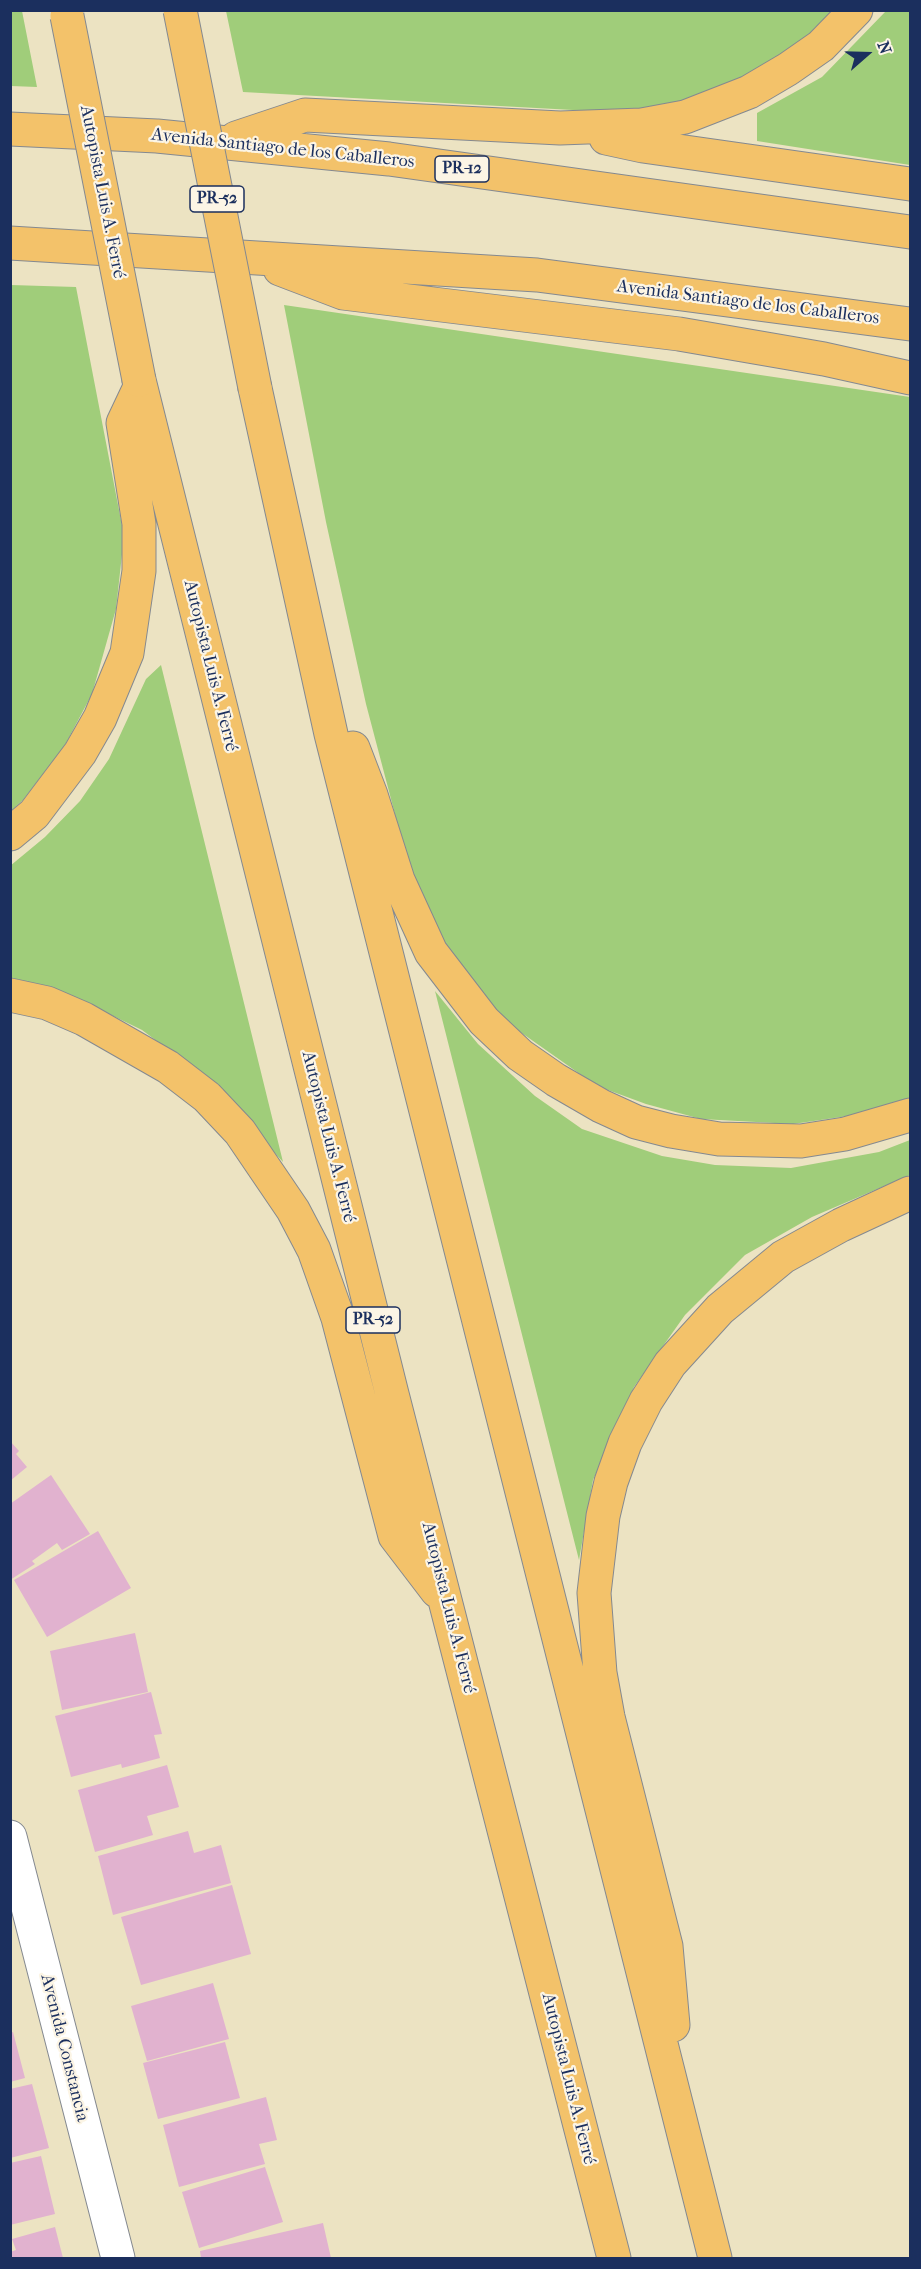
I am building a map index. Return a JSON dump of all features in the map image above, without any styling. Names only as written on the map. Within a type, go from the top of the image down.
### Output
[{"type":"highway","name":"PR-52","points":[[180,10],[255,388],[334,746],[715,2259]]},
{"type":"highway","points":[[222,142],[305,115],[560,128],[642,125],[685,117],[717,106],[788,69],[821,46],[856,10]]},
{"type":"highway","name":"Autopista Luis A. Ferré","points":[[67,13],[140,383],[614,2259]]},
{"type":"highway","points":[[560,128],[643,146],[910,183]]},
{"type":"highway","name":"Avenida Santiago de los Caballeros","points":[[10,129],[222,142],[389,159],[910,232]]},
{"type":"highway","points":[[10,258],[25,243]]},
{"type":"highway","name":"Avenida Santiago de los Caballeros","points":[[25,243],[537,275],[910,324]]},
{"type":"highway","points":[[247,257],[343,293],[679,334],[824,359],[910,378]]},
{"type":"highway","points":[[10,834],[34,814],[80,753],[100,718],[127,653],[139,571],[139,524],[123,423],[140,383]]},
{"type":"highway","points":[[311,642],[371,795],[398,880],[416,923],[431,952],[453,982],[484,1021],[520,1054],[565,1085],[636,1122],[719,1139],[801,1141],[845,1134],[910,1115]]},
{"type":"highway","points":[[10,995],[47,1003],[84,1019],[159,1061],[207,1097],[240,1132],[286,1200],[314,1250],[338,1318],[395,1536],[447,1604]]},
{"type":"highway","points":[[682,2129],[666,1946],[608,1717],[600,1673],[594,1593],[603,1516],[624,1443],[646,1401],[696,1333],[783,1257],[841,1225],[910,1193]]},
{"type":"street","name":"Avenida Constancia","points":[[10,1837],[118,2259]]},
{"type":"green space","points":[[11,10],[22,11],[37,87],[11,86]]},
{"type":"green space","points":[[226,11],[834,11],[805,40],[772,65],[702,99],[628,113],[243,92]]},
{"type":"green space","points":[[886,11],[910,11],[910,165],[757,141],[757,113],[822,77]]},
{"type":"green space","points":[[11,285],[76,287],[124,536],[116,609],[92,694],[65,745],[23,800],[11,811]]},
{"type":"green space","points":[[284,305],[910,397],[910,1098],[868,1113],[793,1124],[701,1119],[646,1104],[597,1086],[499,1017],[434,931],[406,856],[366,704],[326,522]]},
{"type":"green space","points":[[161,665],[283,1162],[205,1077],[142,1030],[70,995],[11,978],[10,866],[45,837],[80,801],[109,759],[146,679]]},
{"type":"green space","points":[[435,991],[478,1044],[535,1096],[582,1129],[662,1156],[715,1165],[791,1168],[879,1152],[910,1140],[910,1175],[812,1217],[745,1255],[685,1315],[634,1387],[593,1480],[579,1560]]},
{"type":"building","points":[[10,1441],[19,1451],[16,1454],[27,1467],[10,1481]]},
{"type":"building","points":[[51,1475],[90,1534],[62,1550],[57,1543],[32,1561],[35,1564],[10,1580],[10,1504]]},
{"type":"building","points":[[98,1531],[131,1588],[47,1637],[14,1580]]},
{"type":"building","points":[[135,1633],[148,1692],[62,1710],[50,1651]]},
{"type":"building","points":[[151,1692],[162,1734],[154,1735],[160,1758],[122,1768],[121,1764],[71,1777],[55,1716]]},
{"type":"building","points":[[167,1765],[179,1807],[147,1816],[153,1835],[95,1852],[78,1790]]},
{"type":"building","points":[[188,1831],[194,1853],[221,1845],[231,1883],[113,1915],[98,1856]]},
{"type":"building","points":[[232,1885],[251,1954],[141,1985],[121,1917]]},
{"type":"building","points":[[213,1983],[229,2039],[147,2061],[131,2006]]},
{"type":"building","points":[[13,2032],[25,2078],[10,2082],[10,2033]]},
{"type":"building","points":[[225,2042],[240,2098],[158,2119],[143,2063]]},
{"type":"building","points":[[32,2084],[49,2148],[10,2158],[10,2089]]},
{"type":"building","points":[[266,2097],[277,2140],[259,2144],[265,2164],[179,2187],[163,2125]]},
{"type":"building","points":[[41,2156],[55,2214],[10,2225],[10,2163]]},
{"type":"building","points":[[265,2167],[283,2222],[199,2248],[182,2192]]},
{"type":"building","points":[[323,2223],[331,2258],[201,2258],[200,2251]]},
{"type":"building","points":[[55,2227],[63,2258],[10,2258],[10,2252],[16,2250],[12,2239]]}]
